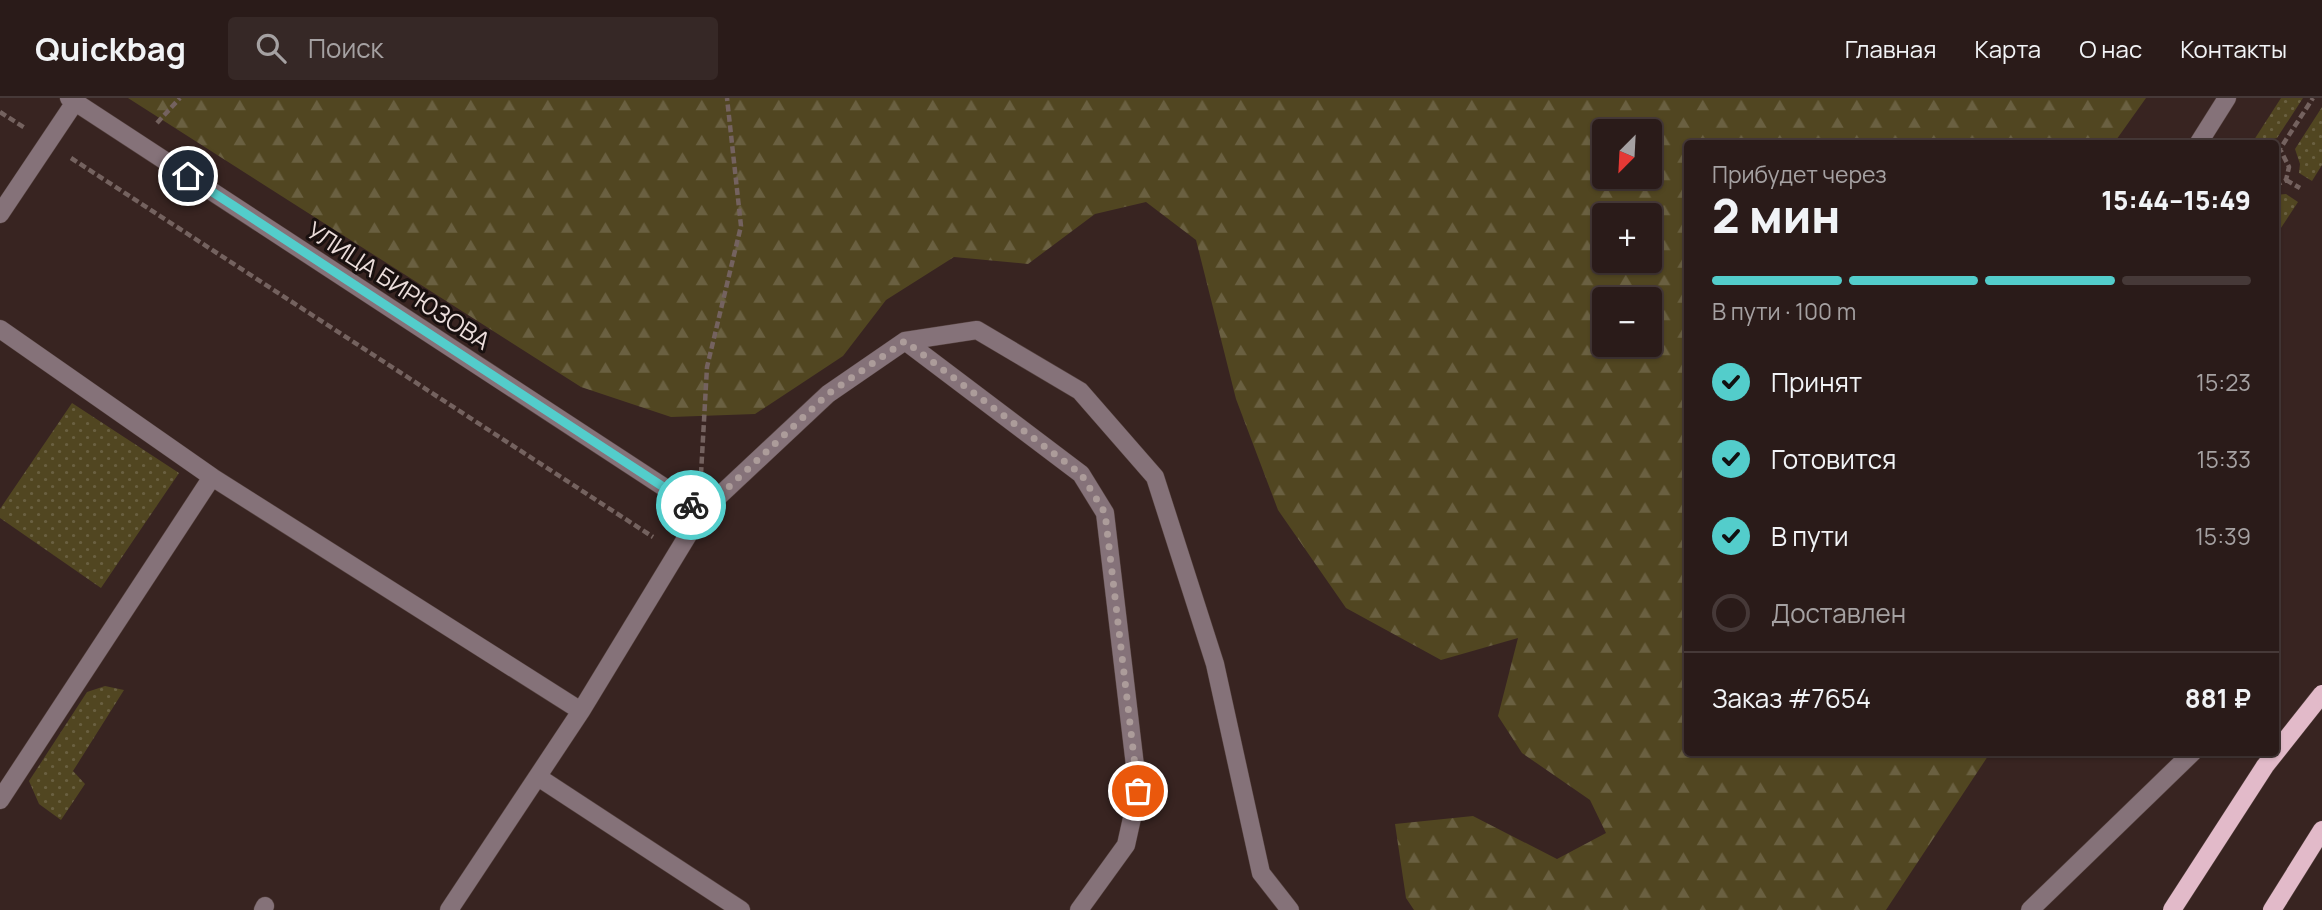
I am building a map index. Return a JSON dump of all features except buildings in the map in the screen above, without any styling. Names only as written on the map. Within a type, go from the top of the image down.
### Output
[{"type":"main road","points":[[2279,748],[2322,695]]},
{"type":"main road","points":[[2172,910],[2272,756]]},
{"type":"main road","points":[[2272,910],[2322,830]]},
{"type":"street","points":[[2201,140],[2227,98]]},
{"type":"street","name":"УЛИЦА БИРЮЗОВА","points":[[72,100],[702,512]]},
{"type":"street","points":[[0,214],[72,100]]},
{"type":"street","points":[[0,329],[212,477],[581,711]]},
{"type":"street","points":[[449,910],[581,711],[702,512],[828,394],[905,341],[977,330],[1080,391],[1155,477],[1215,664],[1261,873],[1290,910]]},
{"type":"street","points":[[905,341],[1081,474],[1105,513],[1138,791],[1126,845],[1079,910]]},
{"type":"street","points":[[0,800],[212,477]]},
{"type":"street","points":[[2030,910],[2189,756]]},
{"type":"street","points":[[538,777],[741,910]]},
{"type":"path","points":[[157,123],[180,98]]},
{"type":"path","points":[[0,112],[658,540],[701,477],[707,367],[741,226],[727,98]]},
{"type":"path","points":[[2279,148],[2313,98]]},
{"type":"path","points":[[2279,151],[2289,167],[2286,180],[2279,184]]},
{"type":"path","points":[[2286,180],[2300,188]]},
{"type":"green space","points":[[128,98],[2146,98],[2116,140],[1684,140],[1684,756],[1988,756],[1886,910],[1414,910],[1406,898],[1395,824],[1473,816],[1557,859],[1606,833],[1590,800],[1522,753],[1498,716],[1518,638],[1441,660],[1346,608],[1278,510],[1236,399],[1196,240],[1146,202],[1095,214],[1028,264],[954,257],[886,300],[843,356],[755,414],[671,417],[581,387]]},
{"type":"green space","points":[[2281,98],[2303,98],[2277,138],[2254,140]]},
{"type":"green space","points":[[2322,107],[2322,165],[2312,181],[2299,173],[2300,164],[2295,149]]},
{"type":"green space","points":[[2286,194],[2298,202],[2279,231],[2279,195]]},
{"type":"green space","points":[[72,403],[179,473],[101,588],[0,518],[0,509]]},
{"type":"green space","points":[[105,686],[124,690],[73,771],[85,784],[61,820],[39,804],[29,781],[87,692]]},
{"type":"way so far","points":[[691,505],[702,512],[828,394],[905,341],[1081,474],[1105,513],[1138,791]]},
{"type":"route","points":[[188,176],[691,505]]}]
